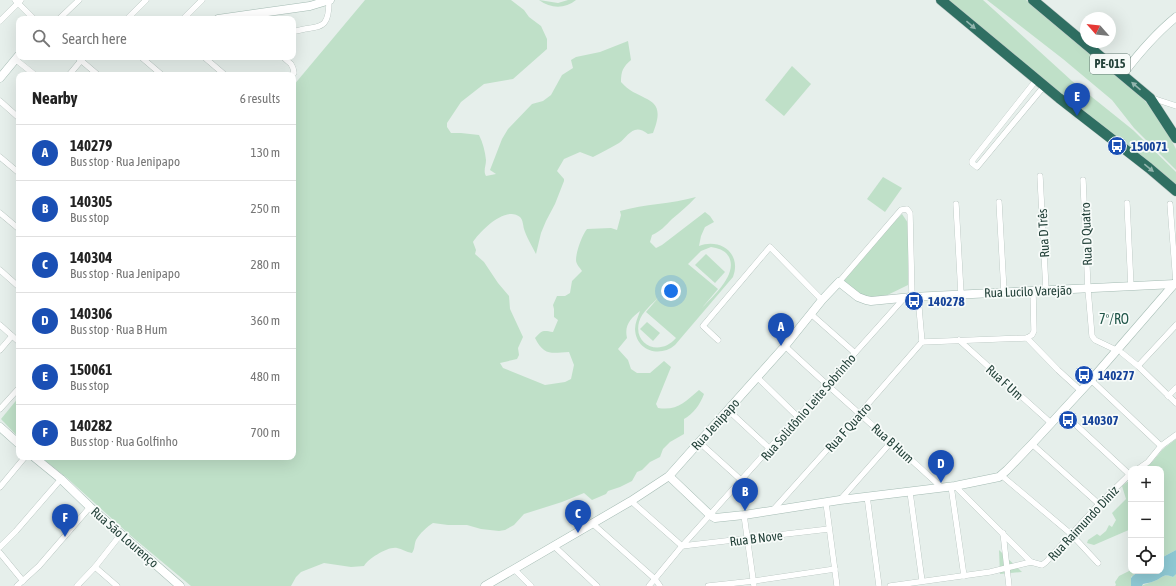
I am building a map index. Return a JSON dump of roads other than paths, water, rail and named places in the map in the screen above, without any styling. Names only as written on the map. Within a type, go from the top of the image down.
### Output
[{"type":"highway","points":[[941,0],[995,46],[1176,191]]},
{"type":"highway","name":"PE-015","points":[[1033,0],[1150,98],[1176,138]]},
{"type":"street","points":[[62,16],[79,0]]},
{"type":"street","points":[[130,16],[146,0]]},
{"type":"street","points":[[186,16],[202,0]]},
{"type":"street","points":[[0,21],[18,1],[31,16]]},
{"type":"street","points":[[244,16],[310,6],[330,1],[329,12],[323,25],[296,31]]},
{"type":"street","points":[[1123,74],[1145,46],[1176,17]]},
{"type":"street","points":[[0,78],[16,58]]},
{"type":"street","points":[[20,60],[32,72]]},
{"type":"street","points":[[71,72],[80,60]]},
{"type":"street","points":[[83,60],[95,72]]},
{"type":"street","points":[[144,60],[158,72]]},
{"type":"street","points":[[208,60],[222,72]]},
{"type":"street","points":[[286,60],[293,68],[294,72]]},
{"type":"street","points":[[1041,82],[977,167],[972,161],[1041,82]]},
{"type":"street","points":[[1150,98],[1176,106]]},
{"type":"street","points":[[0,101],[16,115]]},
{"type":"street","points":[[0,157],[16,170]]},
{"type":"street","name":"Rua D Três","points":[[1040,176],[1046,290]]},
{"type":"street","name":"Rua D Quatro","points":[[1083,180],[1088,289],[1093,338],[1119,352]]},
{"type":"street","points":[[999,202],[1004,292]]},
{"type":"street","points":[[1127,203],[1130,287]]},
{"type":"street","points":[[956,204],[961,294]]},
{"type":"street","points":[[669,476],[715,518],[867,496],[953,486],[993,478],[1002,474],[1119,352],[1176,283],[1170,204]]},
{"type":"street","name":"Rua Jenipapo","points":[[485,586],[555,547],[632,501],[669,476],[785,346],[822,300],[901,210],[907,209],[910,213],[912,297]]},
{"type":"street","points":[[0,213],[16,226]]},
{"type":"street","points":[[718,340],[703,326],[770,247],[822,300]]},
{"type":"street","points":[[0,270],[16,284]]},
{"type":"street","name":"Rua Lucilo Varejão","points":[[839,282],[858,297],[871,301],[961,294],[1130,287],[1176,283]]},
{"type":"street","points":[[912,297],[922,342],[1027,338],[1032,335],[1034,330],[1033,291]]},
{"type":"street","name":"Rua Solidônio Leite Sobrinho","points":[[649,586],[682,546],[855,352],[912,297]]},
{"type":"street","points":[[811,314],[855,352]]},
{"type":"street","points":[[0,325],[16,339]]},
{"type":"street","points":[[1138,366],[1176,325]]},
{"type":"street","points":[[0,350],[12,336]]},
{"type":"street","points":[[1027,338],[1080,391]]},
{"type":"street","name":"Rua F Um","points":[[959,340],[1051,423]]},
{"type":"street","name":"Rua F Quatro","points":[[773,510],[922,342]]},
{"type":"street","name":"Rua B Hum","points":[[785,346],[826,386],[892,441],[941,487]]},
{"type":"street","points":[[1119,352],[1138,366],[1176,403]]},
{"type":"street","points":[[757,377],[798,417]]},
{"type":"street","points":[[1091,380],[1162,446]]},
{"type":"street","points":[[1168,396],[1176,388]]},
{"type":"street","points":[[0,409],[16,391]]},
{"type":"street","points":[[728,410],[770,449]]},
{"type":"street","points":[[1062,412],[1128,471]]},
{"type":"street","points":[[0,427],[16,441]]},
{"type":"street","points":[[1142,466],[1148,462],[1162,446],[1176,435]]},
{"type":"street","points":[[840,500],[892,441]]},
{"type":"street","points":[[699,442],[741,480]]},
{"type":"street","points":[[1032,444],[1099,504]]},
{"type":"street","points":[[0,487],[22,460]]},
{"type":"street","name":"Rua São Lourenço","points":[[38,460],[61,479],[90,507],[180,586]]},
{"type":"street","points":[[1002,474],[1071,534],[1098,563]]},
{"type":"street","name":"Rua Raimundo Diniz","points":[[890,586],[1007,569],[1031,562],[1041,565],[1044,564],[1128,475]]},
{"type":"street","points":[[0,547],[16,531],[61,479]]},
{"type":"street","points":[[953,486],[1003,533],[1031,562]]},
{"type":"street","points":[[953,486],[964,576]]},
{"type":"street","points":[[910,492],[922,581]]},
{"type":"street","points":[[867,496],[879,586]]},
{"type":"street","points":[[632,501],[682,546]]},
{"type":"street","points":[[826,503],[837,586]]},
{"type":"street","points":[[17,586],[40,566],[90,507]]},
{"type":"street","points":[[744,515],[754,583]]},
{"type":"street","points":[[593,524],[660,586]]},
{"type":"street","name":"Rua B Nove","points":[[682,546],[829,529]]},
{"type":"street","points":[[1003,533],[1008,586]]},
{"type":"street","points":[[77,586],[95,567],[121,534]]},
{"type":"street","points":[[555,547],[597,586]]},
{"type":"street","points":[[0,554],[24,581]]},
{"type":"street","points":[[95,567],[117,586]]},
{"type":"street","points":[[514,569],[532,586]]},
{"type":"street","points":[[708,586],[754,583],[835,569]]},
{"type":"water","points":[[1176,550],[1176,574],[1173,577],[1164,576],[1143,584],[1142,586],[1131,586],[1131,578],[1136,574],[1164,574],[1164,556]]},
{"type":"place","name":"150061","points":[[1077,116]]},
{"type":"place","name":"150071","points":[[1117,146]]},
{"type":"place","name":"140278","points":[[914,301]]},
{"type":"place","name":"140279","points":[[781,346]]},
{"type":"place","name":"140277","points":[[1084,375]]},
{"type":"place","name":"140307","points":[[1068,420]]},
{"type":"place","name":"140306","points":[[941,483]]},
{"type":"place","name":"140305","points":[[745,511]]},
{"type":"place","name":"140304","points":[[578,533]]},
{"type":"place","name":"140282","points":[[65,537]]},
{"type":"district","name":"7º/RO","points":[[1114,319]]}]
